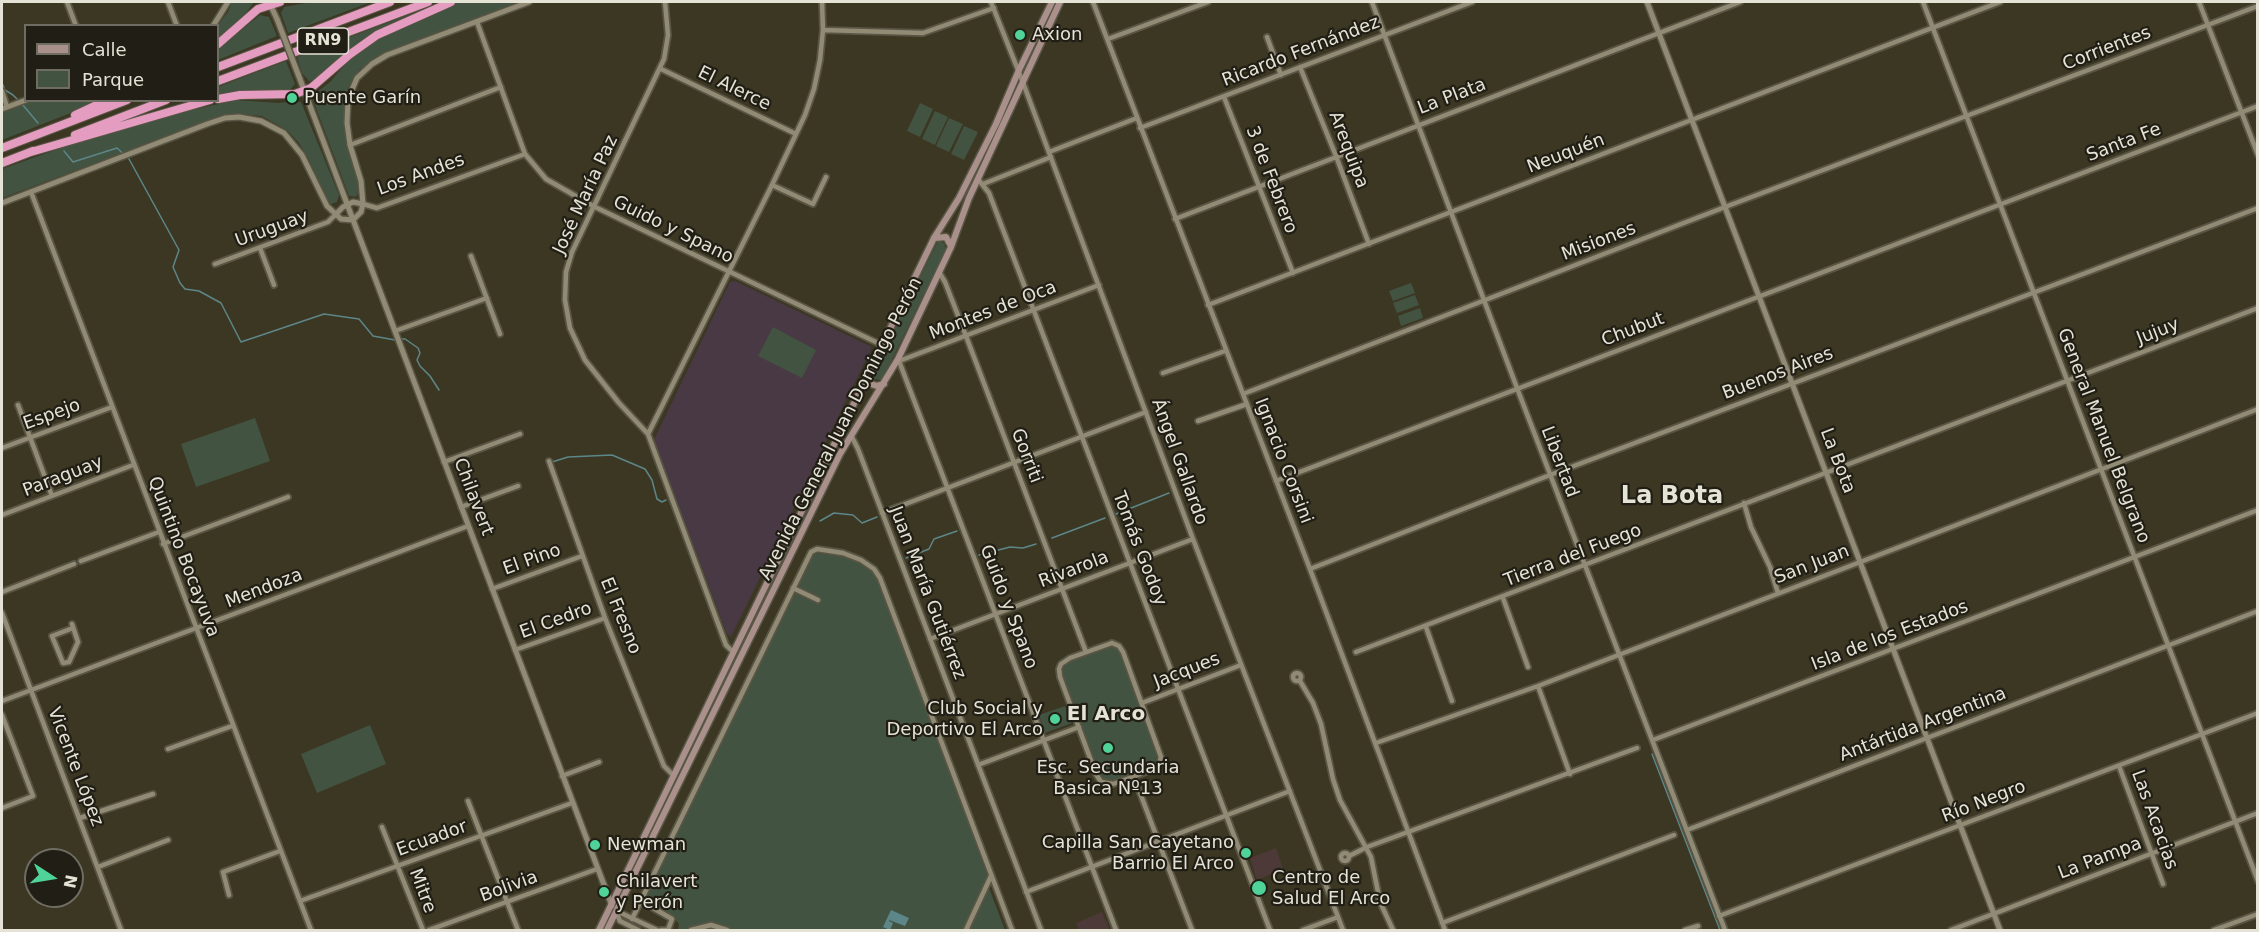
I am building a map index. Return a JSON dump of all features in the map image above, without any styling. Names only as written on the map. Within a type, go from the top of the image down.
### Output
[{"type":"highway","points":[[219,43],[248,16],[269,3],[280,2]]},
{"type":"highway","name":"RN9","points":[[219,67],[390,2]]},
{"type":"highway","name":"RN9","points":[[219,81],[428,2]]},
{"type":"highway","points":[[219,99],[240,94],[276,95],[304,91],[324,79],[349,55],[377,35],[451,2]]},
{"type":"highway","points":[[31,137],[103,102]]},
{"type":"highway","points":[[2,148],[123,102]]},
{"type":"highway","points":[[2,163],[161,102]]},
{"type":"highway","points":[[30,152],[203,102]]},
{"type":"main road","name":"Avenida General Juan Domingo Perón","points":[[600,930],[934,238],[971,175],[996,124],[1052,2]]},
{"type":"main road","name":"Avenida General Juan Domingo Perón","points":[[607,930],[851,435],[898,360],[951,247],[969,198],[981,182],[1023,80],[1060,2]]},
{"type":"main road","points":[[934,238],[946,237],[951,247]]},
{"type":"main road","points":[[868,375],[871,384],[877,386],[884,384]]},
{"type":"street","points":[[67,2],[75,24]]},
{"type":"street","points":[[168,2],[176,24]]},
{"type":"street","points":[[214,24],[228,2]]},
{"type":"street","points":[[335,215],[338,210],[348,205],[358,202],[363,204],[361,182],[350,145],[346,110],[351,89],[363,72],[387,55],[529,2]]},
{"type":"street","name":"José María Paz","points":[[664,2],[668,20],[668,35],[661,69],[572,252],[566,272],[565,300],[568,321],[579,349],[593,373],[648,434],[726,645],[733,652]]},
{"type":"street","points":[[648,434],[796,134],[818,75],[823,30],[822,2]]},
{"type":"street","name":"Ángel Gallardo","points":[[991,2],[1023,80],[1193,539],[1343,930]]},
{"type":"street","name":"Ignacio Corsini","points":[[1093,2],[1310,569],[1445,930]]},
{"type":"street","points":[[1108,39],[1208,2]]},
{"type":"street","name":"Libertad","points":[[1371,2],[1725,930]]},
{"type":"street","name":"Ricardo Fernández","points":[[1140,128],[1472,2]]},
{"type":"street","name":"La Bota","points":[[1647,2],[2000,930]]},
{"type":"street","name":"La Plata","points":[[1175,219],[1417,124],[1740,2]]},
{"type":"street","name":"General Manuel Belgrano","points":[[1923,2],[2258,880]]},
{"type":"street","name":"Neuquén","points":[[1208,305],[1451,214],[2000,2]]},
{"type":"street","points":[[2199,2],[2258,155]]},
{"type":"street","points":[[269,3],[304,91]]},
{"type":"street","name":"Corrientes","points":[[1966,117],[2258,6]]},
{"type":"street","points":[[823,30],[923,33],[994,8]]},
{"type":"street","name":"Guido y Spano","points":[[477,22],[525,154],[546,179],[593,206],[882,345]]},
{"type":"street","points":[[1267,37],[1281,75]]},
{"type":"street","name":"Arequipa","points":[[1300,68],[1369,244]]},
{"type":"street","name":"El Alerce","points":[[661,69],[796,134]]},
{"type":"street","points":[[350,145],[501,87]]},
{"type":"street","points":[[2,91],[4,108],[24,101]]},
{"type":"street","name":"Chilavert","points":[[304,91],[597,869],[616,912]]},
{"type":"street","name":"3 de Febrero","points":[[1224,97],[1293,273]]},
{"type":"street","name":"Santa Fe","points":[[2000,205],[2258,106]]},
{"type":"street","name":"Misiones","points":[[1243,394],[1725,207],[1966,117]]},
{"type":"street","points":[[2,203],[225,118],[249,118],[278,129],[296,146],[322,199],[335,215],[341,219],[352,220]]},
{"type":"street","points":[[981,182],[1137,118]]},
{"type":"street","name":"Los Andes","points":[[352,220],[361,212],[363,204],[377,208],[525,154]]},
{"type":"street","points":[[772,185],[813,204],[826,177]]},
{"type":"street","name":"Tomás Godoy","points":[[981,182],[989,193],[1270,930]]},
{"type":"street","name":"Quintino Bocayuva","points":[[31,192],[311,930]]},
{"type":"street","name":"Chubut","points":[[1276,481],[2000,205]]},
{"type":"street","name":"Buenos Aires","points":[[1310,569],[2033,291],[2258,208]]},
{"type":"street","name":"Uruguay","points":[[215,264],[328,222],[335,215]]},
{"type":"street","points":[[260,248],[274,285]]},
{"type":"street","points":[[471,256],[500,334]]},
{"type":"street","name":"Gorriti","points":[[939,272],[966,336],[1086,651]]},
{"type":"street","name":"Montes de Oca","points":[[898,360],[1099,285]]},
{"type":"street","points":[[397,337],[487,298]]},
{"type":"street","name":"Jujuy","points":[[2068,381],[2258,308]]},
{"type":"street","points":[[1163,374],[1225,351]]},
{"type":"street","name":"Guido y Spano","points":[[898,360],[1116,930]]},
{"type":"street","name":"Tierra del Fuego","points":[[1356,652],[1503,598],[1744,503],[2068,381]]},
{"type":"street","points":[[1198,421],[1247,404]]},
{"type":"street","points":[[18,405],[52,496]]},
{"type":"street","name":"Espejo","points":[[2,448],[112,407]]},
{"type":"street","name":"San Juan","points":[[1376,743],[1538,686],[2258,409]]},
{"type":"street","points":[[882,513],[1146,412]]},
{"type":"street","points":[[444,462],[520,434]]},
{"type":"street","name":"Juan María Gutiérrez","points":[[851,435],[858,448],[1041,930]]},
{"type":"street","name":"El Fresno","points":[[549,461],[605,618],[664,766],[674,776]]},
{"type":"street","name":"Paraguay","points":[[2,515],[133,465]]},
{"type":"street","points":[[461,507],[518,486]]},
{"type":"street","points":[[163,544],[288,497]]},
{"type":"street","points":[[1744,503],[1751,527],[1767,561],[1778,593]]},
{"type":"street","name":"Isla de los Estados","points":[[1653,740],[2258,510]]},
{"type":"street","name":"Mendoza","points":[[2,701],[468,526]]},
{"type":"street","points":[[81,561],[159,532]]},
{"type":"street","name":"Rivarola","points":[[930,639],[1193,539]]},
{"type":"street","points":[[632,919],[811,552],[818,549],[843,553],[861,560],[874,569],[880,578],[1012,930]]},
{"type":"street","name":"El Pino","points":[[492,589],[582,556]]},
{"type":"street","points":[[2,592],[74,564]]},
{"type":"street","points":[[793,588],[818,600]]},
{"type":"street","points":[[1503,598],[1528,667]]},
{"type":"street","name":"Antártida Argentina","points":[[1687,830],[2258,611]]},
{"type":"street","name":"Vicente López","points":[[2,613],[122,930]]},
{"type":"street","name":"El Cedro","points":[[515,650],[605,618]]},
{"type":"street","points":[[69,662],[61,661],[52,636],[72,626],[78,642],[69,662],[72,674]]},
{"type":"street","points":[[1426,627],[1452,700]]},
{"type":"street","points":[[1112,643],[1119,646],[1123,652],[1142,703],[1161,757],[1159,764],[1154,769],[1113,784],[1101,782],[1060,677],[1059,669],[1065,661],[1086,651],[1112,643]]},
{"type":"street","name":"Jacques","points":[[1142,703],[1241,665]]},
{"type":"street","points":[[1300,681],[1317,714],[1340,800],[1367,847],[1382,911],[1393,930]]},
{"type":"street","points":[[1538,686],[1570,774]]},
{"type":"street","name":"Río Negro","points":[[1719,916],[2258,713]]},
{"type":"street","points":[[2,715],[33,796],[2,808]]},
{"type":"street","points":[[168,749],[232,726]]},
{"type":"street","points":[[978,765],[1079,727]]},
{"type":"street","points":[[1349,856],[1367,847],[1637,748]]},
{"type":"street","points":[[562,776],[599,762]]},
{"type":"street","name":"Las Acacias","points":[[2119,766],[2163,884]]},
{"type":"street","points":[[1134,777],[1192,930]]},
{"type":"street","points":[[1026,892],[1290,791]]},
{"type":"street","points":[[80,818],[153,794]]},
{"type":"street","points":[[468,801],[518,930]]},
{"type":"street","name":"Ecuador","points":[[300,901],[572,802]]},
{"type":"street","name":"La Pampa","points":[[1951,930],[2258,813]]},
{"type":"street","name":"Mitre","points":[[382,827],[423,930]]},
{"type":"street","points":[[1442,923],[1674,835]]},
{"type":"street","points":[[98,867],[168,840]]},
{"type":"street","points":[[229,895],[223,872],[280,851]]},
{"type":"street","name":"Bolivia","points":[[429,930],[597,869]]},
{"type":"street","points":[[966,930],[991,876]]},
{"type":"street","points":[[616,912],[659,930],[667,930],[672,919],[642,899]]},
{"type":"street","points":[[616,912],[627,930]]},
{"type":"street","points":[[2214,930],[2258,914]]},
{"type":"street","points":[[1303,930],[1338,917]]},
{"type":"street","points":[[620,921],[638,930]]},
{"type":"street","points":[[691,930],[711,925],[727,930]]},
{"type":"street","points":[[1685,930],[1698,926]]},
{"type":"shaded area","points":[[735,281],[872,347],[731,637],[727,634],[654,440],[730,282]]},
{"type":"shaded area","points":[[1276,848],[1283,869],[1257,880],[1250,858]]},
{"type":"shaded area","points":[[1102,912],[1110,930],[1079,930],[1076,923]]},
{"type":"green space","points":[[232,2],[254,2],[236,27],[219,41],[219,24]]},
{"type":"green space","points":[[371,2],[288,33],[281,13],[284,7],[306,3]]},
{"type":"green space","points":[[459,2],[519,2],[376,57],[359,70],[348,88],[344,104],[347,141],[360,190],[356,197],[349,196],[313,95],[330,82],[347,62],[378,39]]},
{"type":"green space","points":[[430,7],[402,21],[316,80],[309,81],[302,73],[297,57]]},
{"type":"green space","points":[[260,15],[269,17],[277,36],[219,60],[219,48]]},
{"type":"green space","points":[[286,61],[295,84],[289,91],[219,96],[219,87]]},
{"type":"green space","points":[[236,100],[301,102],[339,195],[337,202],[331,204],[328,202],[308,158],[299,143],[287,130],[262,116],[241,114],[228,114],[215,118],[2,198],[2,169],[75,143],[179,113]]},
{"type":"green space","points":[[30,102],[98,102],[2,140],[2,113]]},
{"type":"green space","points":[[920,103],[933,109],[920,137],[907,131]]},
{"type":"green space","points":[[935,111],[948,117],[935,145],[922,139]]},
{"type":"green space","points":[[949,118],[963,124],[949,152],[936,146]]},
{"type":"green space","points":[[964,126],[978,132],[964,160],[951,154]]},
{"type":"green space","points":[[938,241],[944,243],[946,249],[882,380],[872,379],[871,376]]},
{"type":"green space","points":[[1411,283],[1415,293],[1393,301],[1389,291]]},
{"type":"green space","points":[[1415,295],[1419,305],[1397,313],[1393,303]]},
{"type":"green space","points":[[1420,308],[1423,318],[1401,326],[1398,316]]},
{"type":"green space","points":[[773,327],[816,350],[802,378],[758,356]]},
{"type":"green space","points":[[255,418],[270,461],[196,487],[181,444]]},
{"type":"green space","points":[[816,553],[861,562],[875,574],[880,582],[988,877],[962,930],[678,930],[679,924],[672,916],[646,901],[645,895],[812,556]]},
{"type":"green space","points":[[1109,646],[1115,646],[1120,650],[1158,755],[1153,766],[1109,782],[1100,774],[1062,673],[1069,661]]},
{"type":"green space","name":"Club Social y Deportivo El Arco","points":[[1065,706],[1072,723],[1045,733],[1039,715]]},
{"type":"green space","points":[[370,725],[386,764],[317,793],[301,754]]},
{"type":"green space","points":[[989,888],[1005,930],[969,930]]},
{"type":"water","points":[[891,910],[909,918],[905,926],[889,920],[893,923],[890,930],[883,927]]},
{"type":"waterway","points":[[2,83],[5,90],[19,101]]},
{"type":"waterway","points":[[22,104],[38,123]]},
{"type":"waterway","points":[[64,151],[73,162],[117,148],[129,159],[179,250],[173,267],[180,283],[185,289],[199,291],[221,303],[241,342],[324,314],[359,319],[373,336],[395,340]]},
{"type":"waterway","points":[[400,339],[405,339],[418,348],[420,353],[417,360],[439,390]]},
{"type":"waterway","points":[[552,462],[568,457],[612,455],[645,469],[652,480],[657,499],[662,502],[666,500]]},
{"type":"waterway","points":[[1116,514],[1169,493]]},
{"type":"waterway","points":[[820,521],[834,513],[853,515],[862,523],[877,517]]},
{"type":"waterway","points":[[1052,538],[1105,518]]},
{"type":"waterway","points":[[906,558],[929,549],[934,539],[957,531]]},
{"type":"waterway","points":[[979,555],[1010,547],[1023,548],[1036,544]]},
{"type":"waterway","points":[[1652,754],[1720,930]]},
{"type":"place","name":"Axion","points":[[1020,35]]},
{"type":"place","name":"Puente Garín","points":[[292,98]]},
{"type":"place","name":"Club Social y Deportivo El Arco","points":[[1055,719]]},
{"type":"place","name":"Esc. Secundaria Basica Nº13","points":[[1108,748]]},
{"type":"place","name":"Newman","points":[[595,845]]},
{"type":"place","name":"Capilla San Cayetano Barrio El Arco","points":[[1246,853]]},
{"type":"place","name":"Centro de Salud El Arco","points":[[1259,888]]},
{"type":"place","name":"Chilavert y Perón","points":[[604,892]]},
{"type":"district","name":"La Bota","points":[[1672,497]]},
{"type":"district","name":"El Arco","points":[[1106,715]]}]
